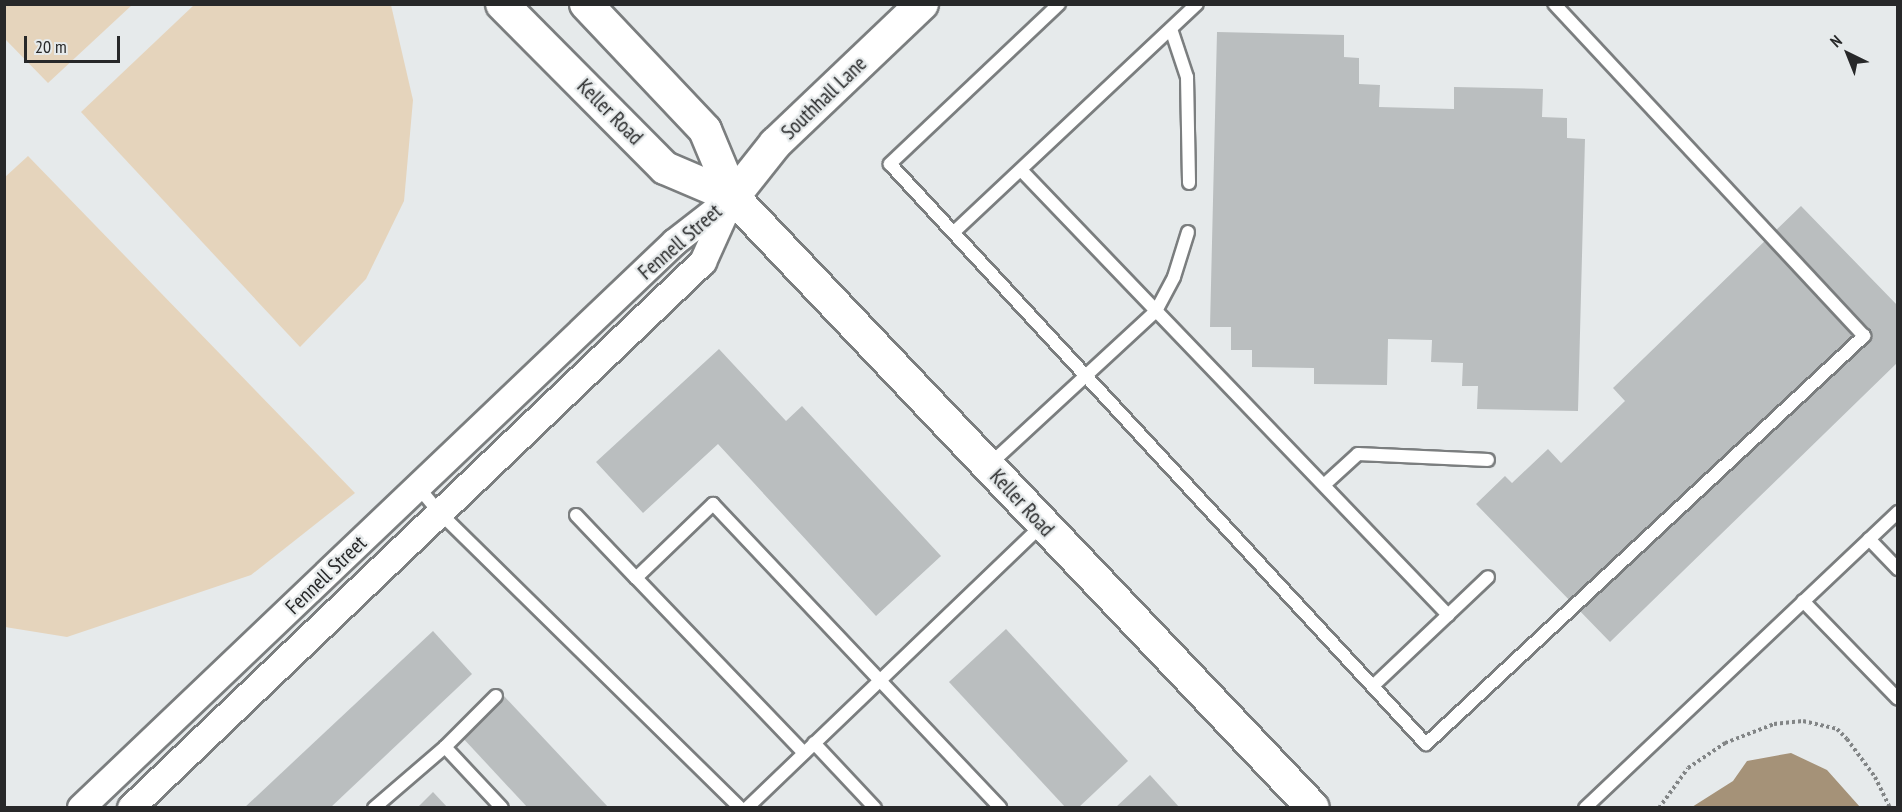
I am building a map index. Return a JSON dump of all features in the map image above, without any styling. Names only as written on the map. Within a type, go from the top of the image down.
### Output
[{"type":"street","name":"Keller Road","points":[[502,4],[665,168],[733,197]]},
{"type":"street","name":"Keller Road","points":[[586,4],[705,130],[733,197],[1313,807]]},
{"type":"street","name":"Southhall Lane","points":[[733,197],[775,144],[922,4]]},
{"type":"street","name":"Fennell Street","points":[[81,807],[675,242],[733,197]]},
{"type":"street","name":"Fennell Street","points":[[131,807],[703,262],[733,197]]},
{"type":"lane","points":[[1059,4],[890,164],[1426,744],[1864,336],[1554,4]]},
{"type":"lane","points":[[954,232],[1197,4]]},
{"type":"lane","points":[[1170,29],[1186,77],[1190,183]]},
{"type":"lane","points":[[1021,170],[1448,615]]},
{"type":"lane","points":[[988,466],[1156,311],[1174,277],[1188,232]]},
{"type":"lane","points":[[1324,485],[1358,454],[1488,460]]},
{"type":"lane","points":[[418,487],[440,513],[740,807]]},
{"type":"lane","points":[[636,578],[713,504],[1000,807]]},
{"type":"lane","points":[[1589,806],[1898,512]]},
{"type":"lane","points":[[576,515],[804,753]]},
{"type":"lane","points":[[747,807],[1043,524]]},
{"type":"lane","points":[[1869,539],[1898,569]]},
{"type":"lane","points":[[1373,686],[1488,577]]},
{"type":"lane","points":[[1803,602],[1898,699]]},
{"type":"lane","points":[[374,807],[445,747],[496,696]]},
{"type":"lane","points":[[814,742],[875,807]]},
{"type":"lane","points":[[445,747],[502,807]]},
{"type":"path","points":[[1659,807],[1688,768],[1725,743],[1774,724],[1803,721],[1837,729],[1848,739],[1875,777],[1890,807]]},
{"type":"shaded area","points":[[4,5],[132,5],[48,83],[5,39]]},
{"type":"shaded area","points":[[194,5],[391,5],[413,100],[404,201],[366,279],[300,347],[81,112]]},
{"type":"shaded area","points":[[28,156],[355,493],[251,575],[67,637],[5,627],[4,178]]},
{"type":"shaded area","points":[[1791,753],[1827,770],[1860,807],[1692,807],[1733,781],[1747,761]]},
{"type":"building","points":[[1217,32],[1344,35],[1344,57],[1359,58],[1359,84],[1380,85],[1379,107],[1454,109],[1454,87],[1543,89],[1542,117],[1567,118],[1567,138],[1585,139],[1578,411],[1477,409],[1478,386],[1462,386],[1463,363],[1431,362],[1432,340],[1388,339],[1387,385],[1314,384],[1314,368],[1252,367],[1252,350],[1231,350],[1231,327],[1210,327]]},
{"type":"building","points":[[1801,206],[1898,306],[1898,362],[1610,642],[1476,504],[1505,476],[1512,483],[1548,449],[1561,463],[1625,401],[1613,388]]},
{"type":"building","points":[[719,349],[786,421],[802,406],[941,556],[876,616],[718,444],[643,513],[596,462]]},
{"type":"building","points":[[1006,629],[1128,761],[1078,808],[1066,808],[949,682]]},
{"type":"building","points":[[433,631],[472,674],[330,808],[244,808]]},
{"type":"building","points":[[504,696],[609,808],[528,808],[461,736]]},
{"type":"building","points":[[1150,775],[1180,808],[1115,808]]},
{"type":"building","points":[[433,792],[448,808],[417,808]]}]
